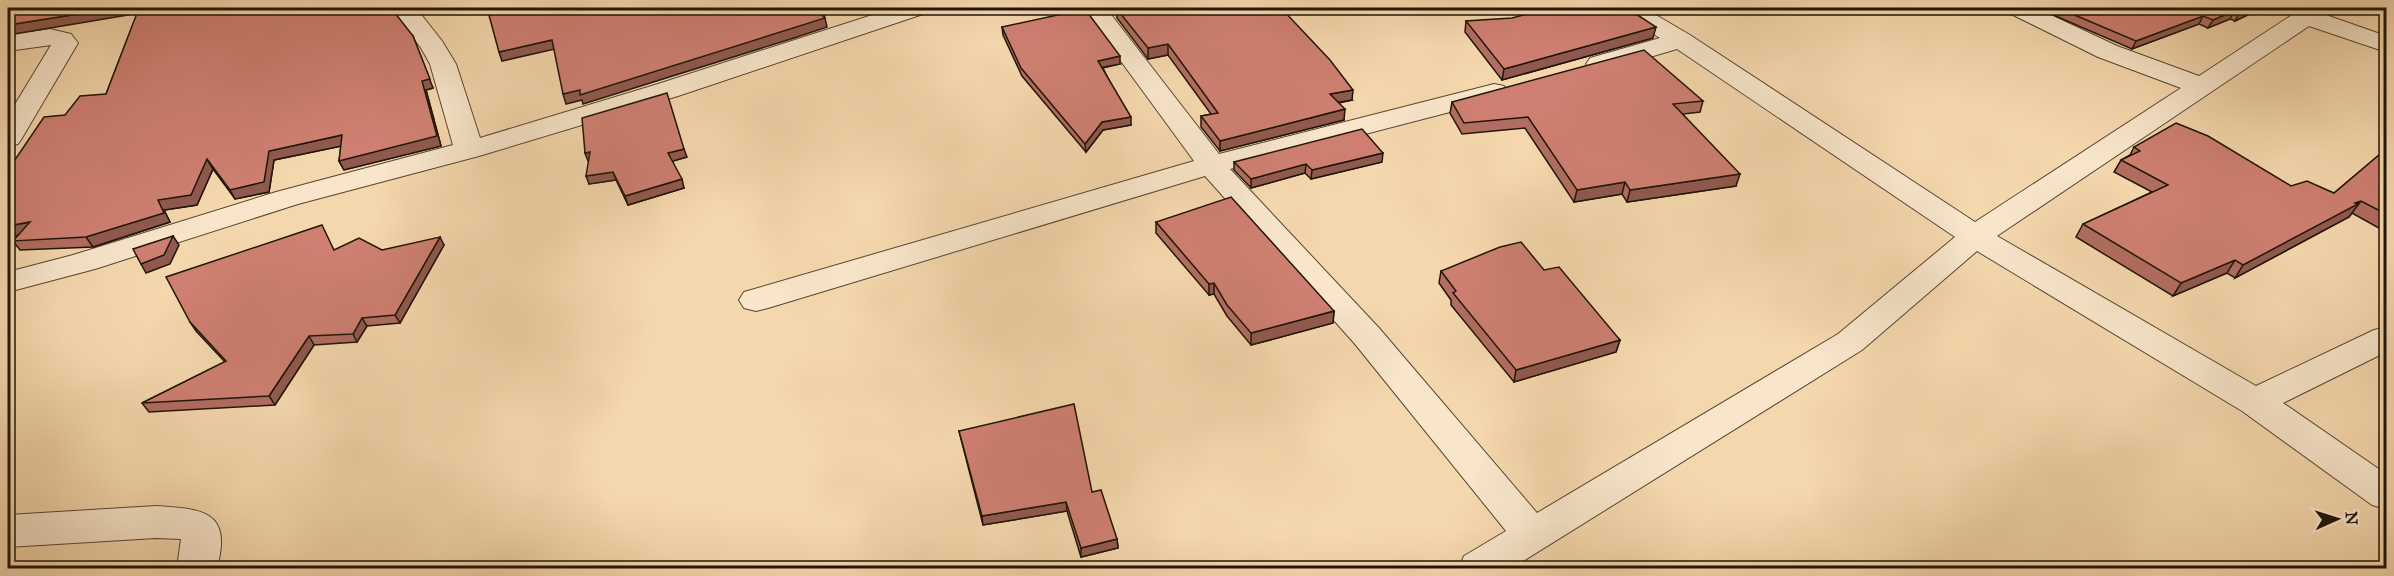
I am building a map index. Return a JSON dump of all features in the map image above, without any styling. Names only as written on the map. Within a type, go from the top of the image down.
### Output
[{"type":"street","points":[[404,8],[434,45],[443,64],[469,150]]},
{"type":"street","points":[[8,282],[84,261],[286,198],[469,150],[668,90],[917,8]]},
{"type":"street","points":[[1094,8],[1227,184],[1367,336],[1533,536]]},
{"type":"street","points":[[1627,8],[1681,40],[1975,236],[2255,402],[2386,494]]},
{"type":"street","points":[[2018,8],[2100,48],[2153,70],[2202,86]]},
{"type":"street","points":[[1479,568],[1850,342],[1975,236],[2312,12],[2386,44]]},
{"type":"street","points":[[8,43],[50,37],[62,39],[65,43],[8,138]]},
{"type":"street","points":[[1572,72],[1681,40]]},
{"type":"street","points":[[756,300],[1212,165],[1518,86]]},
{"type":"street","points":[[2255,402],[2386,338]]},
{"type":"street","points":[[8,531],[156,522],[190,524],[202,534],[197,568]]},
{"type":"building","points":[[8,8],[116,8],[8,25]]},
{"type":"building","points":[[139,8],[391,8],[413,36],[430,79],[422,81],[437,136],[339,161],[342,135],[269,151],[264,182],[230,190],[207,159],[191,195],[158,200],[164,213],[86,237],[13,241],[30,222],[8,226],[8,170],[44,117],[65,115],[80,96],[106,94]]},
{"type":"building","points":[[487,8],[529,8],[530,10],[544,8],[820,8],[823,10],[819,12],[825,18],[580,95],[580,90],[563,94],[552,40],[499,52]]},
{"type":"building","points":[[1116,8],[1281,8],[1330,60],[1353,90],[1330,94],[1345,109],[1220,141],[1201,116],[1218,113],[1168,44],[1148,48]]},
{"type":"building","points":[[1550,8],[1627,8],[1656,27],[1504,69],[1466,21],[1512,18]]},
{"type":"building","points":[[2058,8],[2251,8],[2239,13],[2234,11],[2213,20],[2203,16],[2136,41]]},
{"type":"building","points":[[1085,9],[1120,56],[1098,61],[1131,117],[1102,122],[1085,144],[1021,68],[1002,27]]},
{"type":"building","points":[[1644,50],[1703,101],[1673,104],[1740,174],[1630,190],[1625,182],[1577,190],[1528,117],[1464,123],[1452,102]]},
{"type":"building","points":[[667,93],[684,149],[668,153],[682,179],[625,196],[613,172],[586,176],[590,152],[585,153],[582,118]]},
{"type":"building","points":[[2176,123],[2208,136],[2291,186],[2307,181],[2334,193],[2386,149],[2386,214],[2361,201],[2355,203],[2358,204],[2243,265],[2235,260],[2181,283],[2083,224],[2168,185],[2121,160],[2140,151],[2134,147]]},
{"type":"building","points":[[1362,129],[1383,153],[1312,170],[1306,164],[1251,179],[1234,162]]},
{"type":"building","points":[[1231,197],[1334,311],[1251,333],[1227,305],[1214,283],[1209,284],[1156,222]]},
{"type":"building","points":[[322,225],[334,250],[359,238],[382,250],[440,237],[395,315],[362,318],[353,334],[309,336],[269,396],[142,403],[226,361],[190,322],[166,277]]},
{"type":"building","points":[[173,236],[164,255],[141,264],[133,249]]},
{"type":"building","points":[[1521,242],[1544,270],[1559,267],[1620,340],[1516,370],[1453,293],[1456,291],[1441,271],[1500,247]]},
{"type":"building","points":[[1074,404],[1092,492],[1101,490],[1117,539],[1081,548],[1066,502],[982,516],[959,431]]}]
